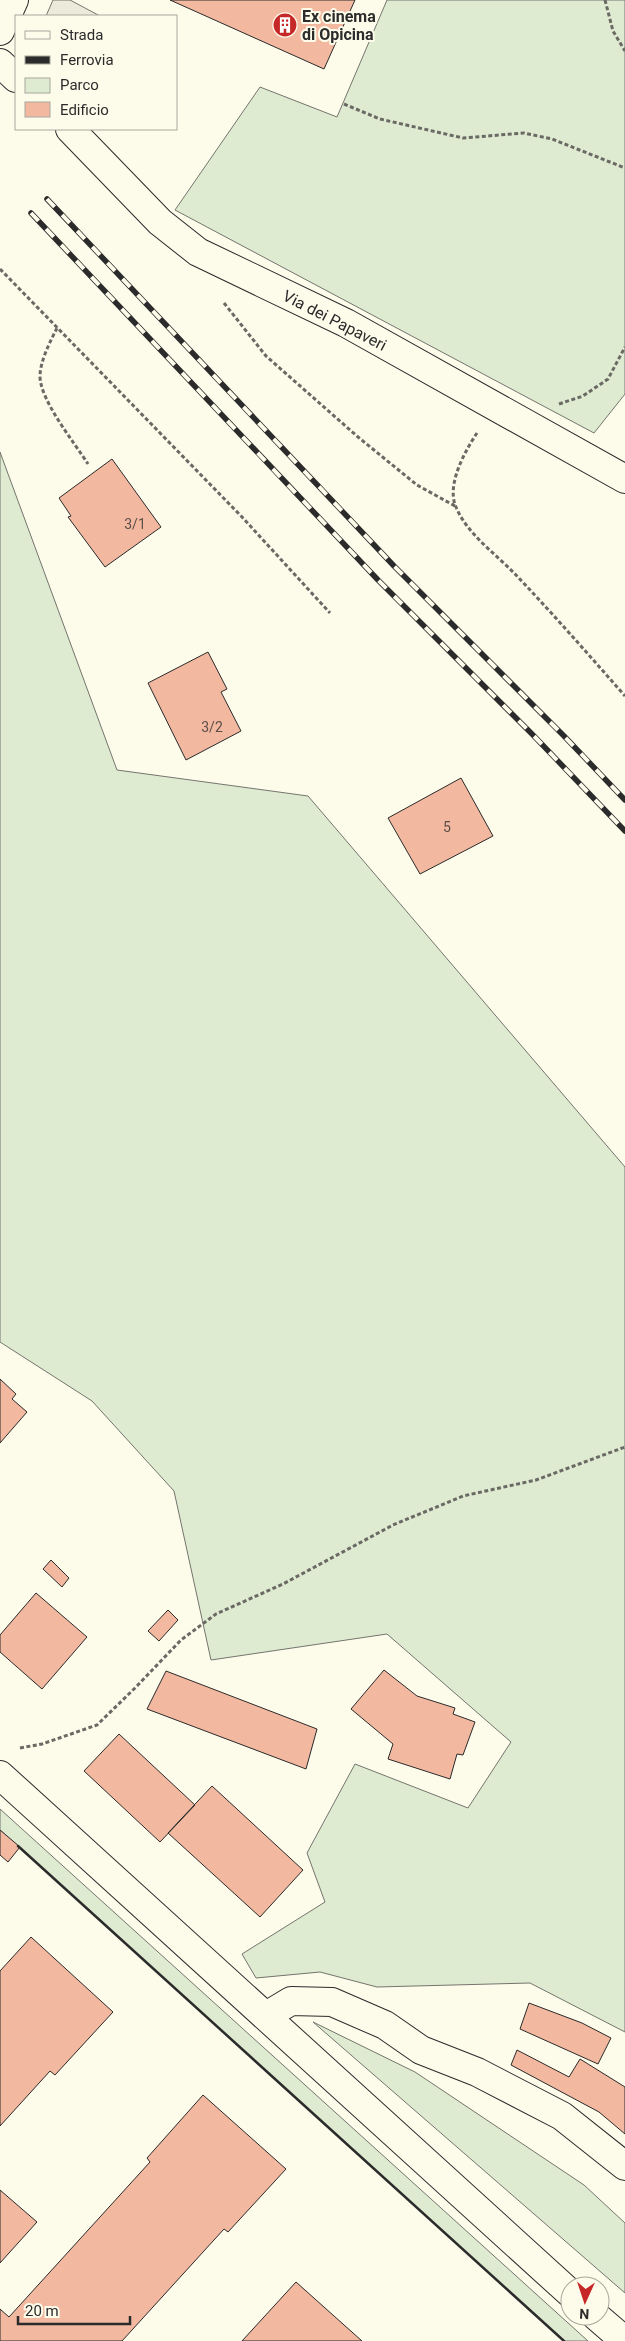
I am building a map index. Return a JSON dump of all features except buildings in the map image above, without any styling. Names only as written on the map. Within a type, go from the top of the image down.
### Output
[{"type":"street","points":[[0,31],[14,0]]},
{"type":"street","points":[[0,63],[15,77]]},
{"type":"street","name":"Via dei Papaveri","points":[[71,130],[94,152],[124,187],[160,222],[198,252],[346,323],[625,479]]},
{"type":"street","points":[[0,1775],[560,2283]]},
{"type":"street","points":[[266,2016],[291,2001],[332,2002],[385,2025],[421,2050],[477,2072],[562,2116],[625,2166]]},
{"type":"street","points":[[608,2326],[625,2341]]},
{"type":"path","points":[[605,0],[613,31],[625,51]]},
{"type":"path","points":[[344,104],[380,119],[463,138],[524,134],[552,139],[625,168]]},
{"type":"path","points":[[198,252],[208,282],[266,356],[358,437],[410,479],[455,506],[474,534],[516,575],[625,696]]},
{"type":"path","points":[[0,269],[229,504],[330,613]]},
{"type":"path","points":[[57,328],[46,353],[40,376],[43,394],[88,464]]},
{"type":"path","points":[[535,428],[552,406],[583,396],[608,379],[625,347]]},
{"type":"path","points":[[455,506],[454,482],[466,449],[495,405]]},
{"type":"path","points":[[17,1749],[42,1744],[97,1725],[181,1640],[216,1614],[284,1584],[393,1525],[463,1496],[536,1480],[625,1447]]},
{"type":"green space","points":[[387,0],[625,0],[625,394],[594,433],[175,210],[260,87],[337,117]]},
{"type":"green space","points":[[0,452],[117,770],[308,796],[625,1167],[625,2032],[530,1983],[377,1987],[320,1972],[256,1978],[242,1954],[325,1902],[307,1853],[355,1764],[468,1808],[511,1742],[387,1634],[211,1660],[174,1491],[92,1401],[0,1342]]},
{"type":"green space","points":[[0,1809],[560,2316],[560,2326],[571,2326],[588,2341],[564,2341],[0,1830]]},
{"type":"green space","points":[[313,2022],[415,2072],[584,2185],[625,2223],[625,2293],[610,2280],[610,2276],[605,2276]]},
{"type":"shaded area","points":[[53,0],[70,0],[98,15],[46,15]]},
{"type":"railway","points":[[47,199],[394,566],[564,736],[625,800]]},
{"type":"railway","points":[[31,213],[378,580],[533,735],[625,831]]},
{"type":"wall","points":[[18,1846],[564,2341]]},
{"type":"place","name":"Ex cinema di Opicina","points":[[285,25]]}]
